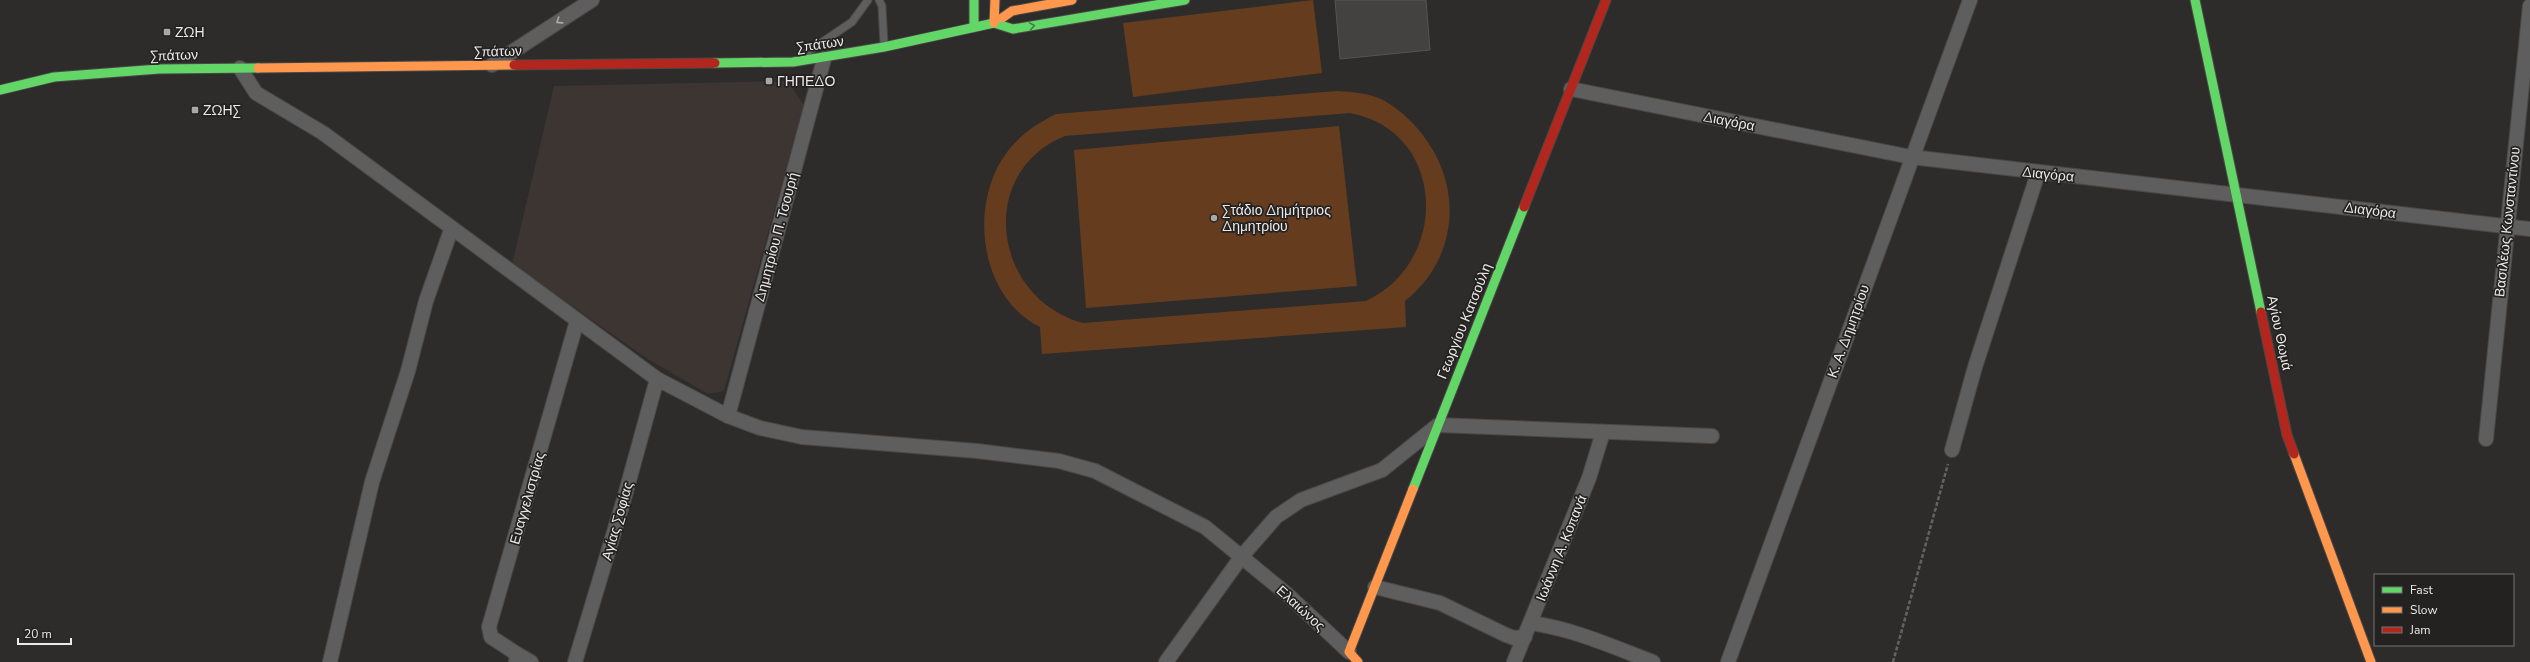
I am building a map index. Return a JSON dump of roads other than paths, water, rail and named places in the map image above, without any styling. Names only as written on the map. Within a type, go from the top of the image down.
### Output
[{"type":"main road","points":[[974,0],[974,27]]},
{"type":"main road","points":[[994,23],[995,0]]},
{"type":"main road","points":[[994,23],[1012,11],[1072,0]]},
{"type":"main road","points":[[994,23],[1013,29],[1185,0]]},
{"type":"main road","name":"Γεωργίου Κατσούλη","points":[[1349,652],[1606,0]]},
{"type":"main road","name":"Αγίου Θωμά","points":[[2195,0],[2287,435],[2371,662]]},
{"type":"main road","name":"Σπάτων","points":[[0,90],[54,77],[159,69],[793,62],[884,48],[994,23]]},
{"type":"main road","name":"Ελαιώνος","points":[[1349,652],[1358,662]]},
{"type":"street","points":[[492,65],[592,0]]},
{"type":"street","name":"Κ. Α. Δημητρίου","points":[[1728,662],[1970,0]]},
{"type":"street","name":"Βασιλέως Κωνσταντίνου","points":[[2486,439],[2530,6]]},
{"type":"street","name":"Δημητρίου Π. Τσουρή","points":[[728,416],[824,58]]},
{"type":"street","name":"Ελαιώνος","points":[[240,68],[256,93],[323,133],[451,230],[657,379],[728,416],[760,428],[802,437],[977,451],[1074,465],[1102,474],[1205,527],[1242,556],[1349,652]]},
{"type":"street","name":"Διαγόρα","points":[[1571,89],[1911,158],[2038,173],[2235,193],[2530,229]]},
{"type":"street","points":[[1952,450],[1975,367],[2038,173]]},
{"type":"street","points":[[330,662],[372,482],[408,371],[426,301],[451,230]]},
{"type":"street","name":"Ευαγγελιστρίας","points":[[517,658],[490,637],[489,627],[577,321]]},
{"type":"street","name":"Αγίας Σοφίας","points":[[575,662],[624,499],[657,379]]},
{"type":"street","points":[[1166,662],[1242,556],[1282,512],[1301,500],[1382,470],[1438,425],[1712,436]]},
{"type":"street","name":"Ιωάννη Α. Κοπανά","points":[[1514,662],[1589,478],[1603,432]]},
{"type":"street","points":[[1375,587],[1440,603],[1506,635],[1514,638],[1525,637]]},
{"type":"street","points":[[1531,623],[1554,626],[1586,636],[1653,662]]},
{"type":"street","points":[[517,658],[531,662]]},
{"type":"lane","points":[[793,62],[852,22],[868,0]]},
{"type":"lane","points":[[879,0],[882,6],[884,48]]},
{"type":"place","name":"ΖΩΗ","points":[[167,32]]},
{"type":"place","name":"ΓΗΠΕΔΟ","points":[[769,81]]},
{"type":"place","name":"ΖΩΗΣ","points":[[195,110]]},
{"type":"place","name":"Στάδιο Δημήτριος Δημητρίου","points":[[1214,218]]}]
